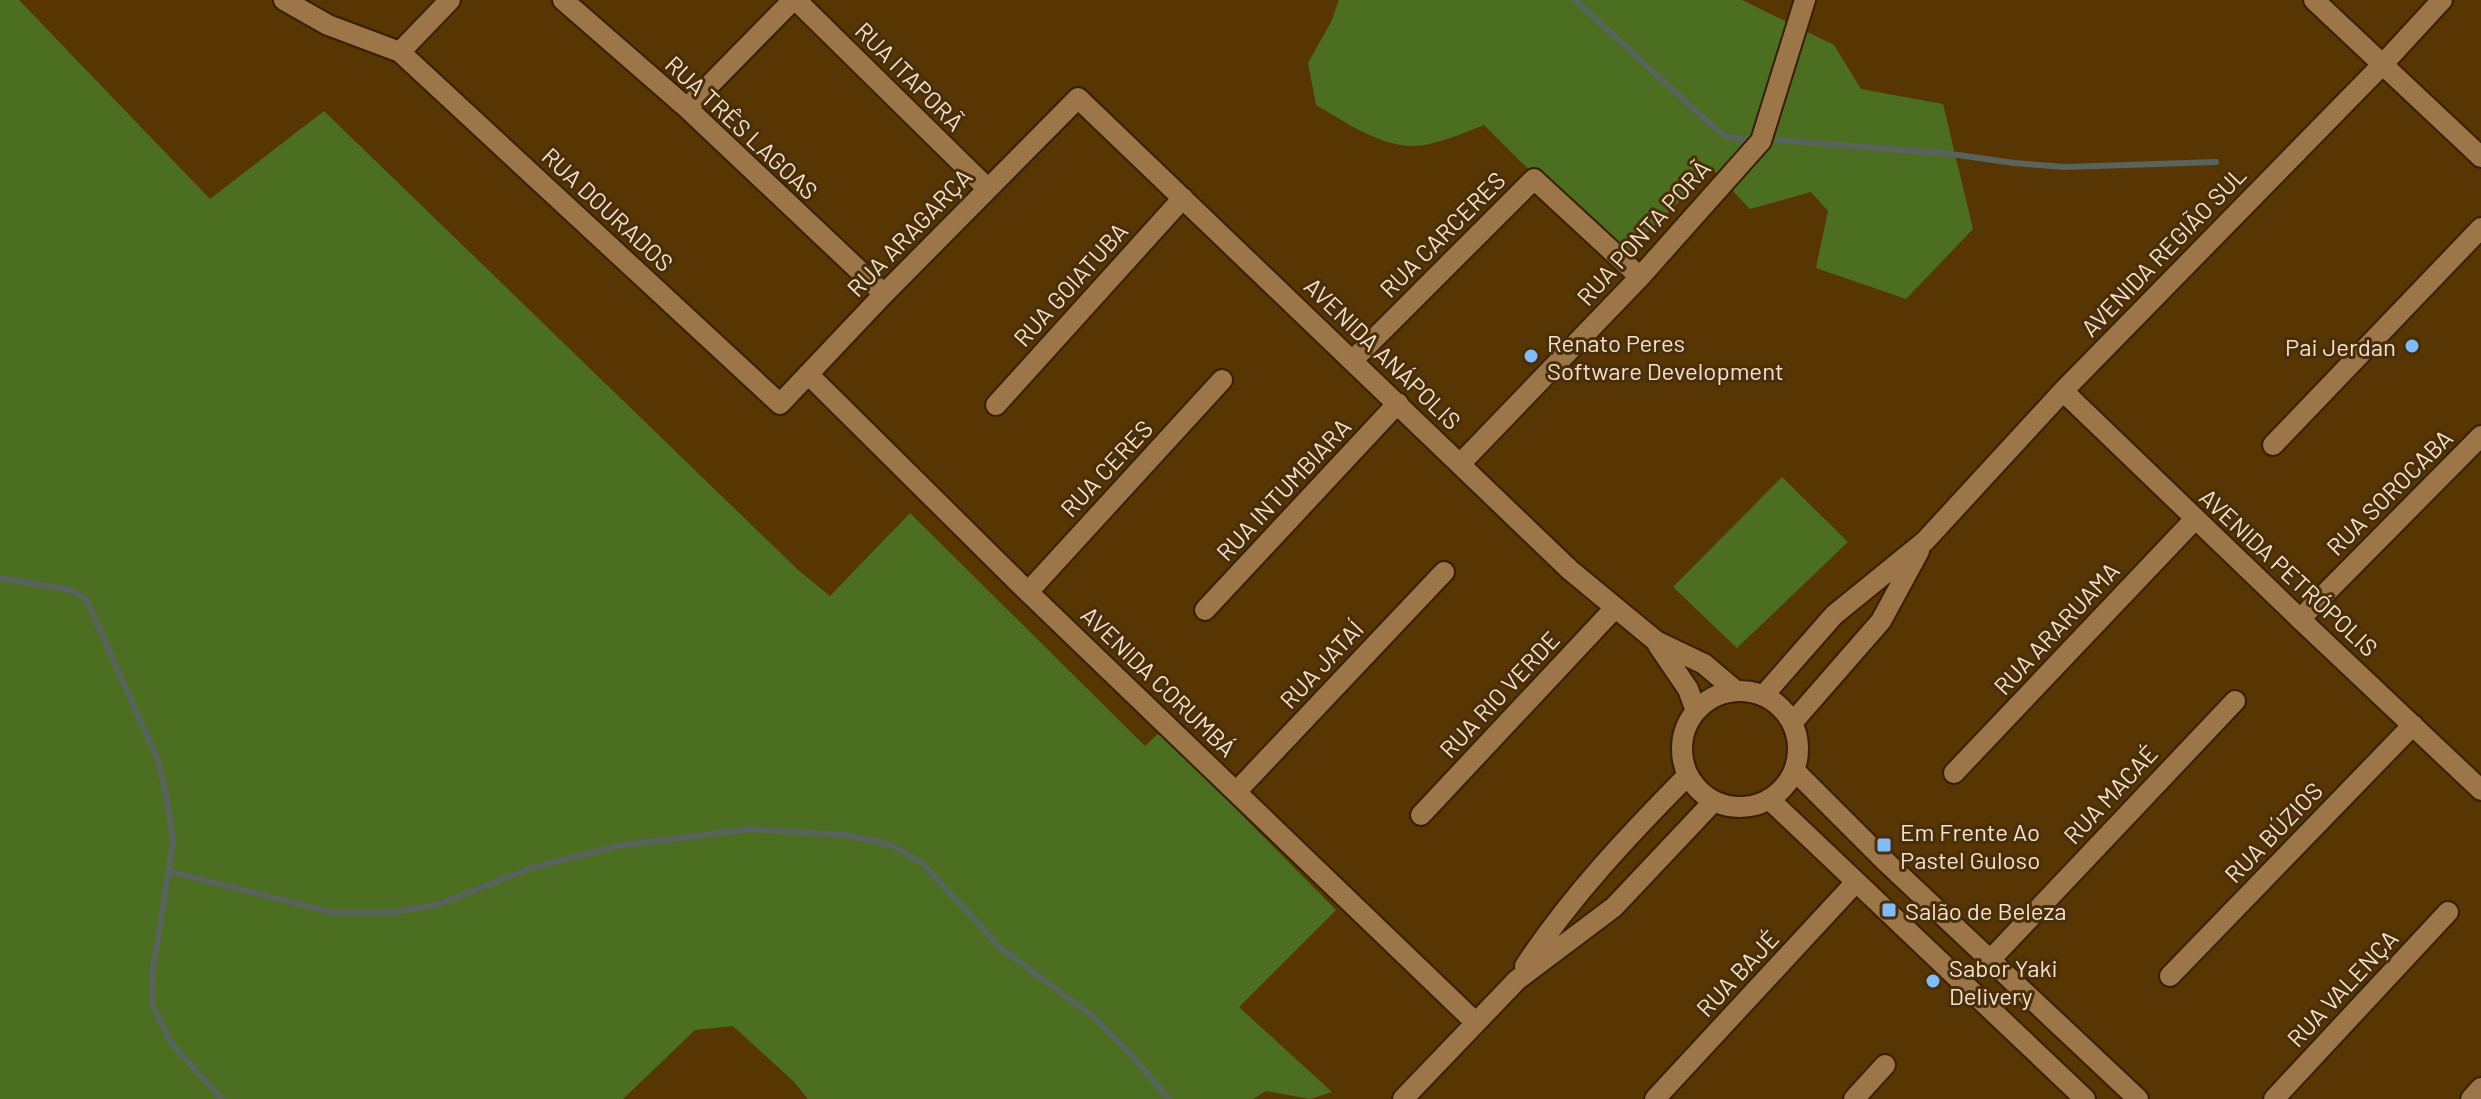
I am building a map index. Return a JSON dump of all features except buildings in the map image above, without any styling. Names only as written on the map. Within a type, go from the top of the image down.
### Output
[{"type":"street","points":[[284,0],[328,25],[400,52],[450,0]]},
{"type":"street","name":"RUA TRÊS LAGOAS","points":[[563,0],[687,108],[884,294]]},
{"type":"street","name":"RUA ITAPORÃ","points":[[687,108],[794,0],[988,189]]},
{"type":"street","name":"RUA PONTA PORÃ","points":[[1461,463],[1640,277],[1761,141],[1805,0]]},
{"type":"street","points":[[2314,0],[2481,157]]},
{"type":"street","name":"AVENIDA REGIÃO SUL","points":[[1763,696],[1834,615],[1925,541],[2063,391],[2442,0]]},
{"type":"street","name":"RUA DOURADOS","points":[[400,52],[780,404]]},
{"type":"street","name":"RUA ARAGARÇA","points":[[780,404],[1078,98]]},
{"type":"street","name":"AVENIDA ANÁPOLIS","points":[[1078,98],[1570,570],[1656,641],[1704,664],[1736,691]]},
{"type":"street","name":"RUA CARCERES","points":[[1353,360],[1534,179],[1640,277]]},
{"type":"street","name":"RUA GOIATUBA","points":[[996,405],[1183,198]]},
{"type":"street","points":[[2273,445],[2481,228]]},
{"type":"street","name":"AVENIDA CORUMBÁ","points":[[808,374],[1028,592],[1476,1023]]},
{"type":"street","name":"RUA CERES","points":[[1028,592],[1222,380]]},
{"type":"street","name":"AVENIDA PETRÓPOLIS","points":[[2063,391],[2481,790]]},
{"type":"street","name":"RUA INTUMBIARA","points":[[1205,610],[1398,403]]},
{"type":"street","name":"RUA SOROCABA","points":[[2300,619],[2481,436]]},
{"type":"street","name":"RUA ARARUAMA","points":[[1954,773],[2195,519]]},
{"type":"street","name":"AVENIDA REGIÃO SUL","points":[[1792,723],[1881,621],[1925,541]]},
{"type":"street","name":"RUA JATAÍ","points":[[1236,792],[1444,572]]},
{"type":"street","name":"RUA RIO VERDE","points":[[1421,815],[1614,609]]},
{"type":"street","name":"AVENIDA ANÁPOLIS","points":[[1656,641],[1688,689],[1696,711]]},
{"type":"street","points":[[1736,691],[1763,696],[1780,707],[1792,723],[1798,747],[1794,770],[1787,784],[1769,799],[1742,807],[1714,801],[1699,790],[1688,775],[1682,744],[1687,726],[1696,711],[1711,698],[1736,691]]},
{"type":"street","name":"RUA MACAÉ","points":[[1991,959],[2235,701]]},
{"type":"street","name":"RUA BÚZIOS","points":[[2170,976],[2413,725]]},
{"type":"street","points":[[1794,770],[1884,860],[2138,1099]]},
{"type":"street","points":[[1517,980],[1552,925],[1604,863],[1688,775]]},
{"type":"street","points":[[1769,799],[2071,1094]]},
{"type":"street","points":[[1403,1099],[1517,980],[1614,907],[1714,801]]},
{"type":"street","name":"RUA BAJÉ","points":[[1655,1099],[1856,882]]},
{"type":"street","name":"RUA VALENÇA","points":[[2274,1099],[2448,912]]},
{"type":"street","points":[[1854,1099],[1885,1065]]},
{"type":"street","points":[[2471,1099],[2481,1088]]},
{"type":"green space","points":[[0,0],[19,0],[210,199],[324,111],[797,569],[830,596],[910,513],[1145,746],[1160,732],[1336,910],[1239,1007],[1332,1092],[1310,1099],[1266,1091],[1253,1099],[808,1099],[793,1081],[733,1026],[695,1030],[623,1099],[0,1099]]},
{"type":"green space","points":[[1339,0],[1742,0],[1834,45],[1861,89],[1943,104],[1973,229],[1906,299],[1816,268],[1828,211],[1811,192],[1750,209],[1712,169],[1629,251],[1523,164],[1484,125],[1429,144],[1400,145],[1370,135],[1316,105],[1308,63],[1331,22]]},
{"type":"green space","points":[[1782,477],[1848,542],[1737,648],[1673,587]]},
{"type":"waterway","points":[[1575,0],[1717,130],[1728,137],[1748,140]]},
{"type":"waterway","points":[[1777,140],[2065,167],[2216,162]]},
{"type":"waterway","points":[[0,578],[70,590],[86,599],[158,760],[173,843],[152,975],[153,1006],[171,1043],[222,1099]]},
{"type":"waterway","points":[[168,871],[330,912],[393,912],[437,905],[531,868],[617,846],[750,829],[844,835],[876,841],[893,846],[921,862],[1001,948],[1095,1018],[1169,1099]]},
{"type":"place","name":"Pai Jerdan","points":[[2412,346]]},
{"type":"place","name":"Renato Peres Software Development","points":[[1531,356]]},
{"type":"place","name":"Em Frente Ao Pastel Guloso","points":[[1884,845]]},
{"type":"place","name":"Salão de Beleza","points":[[1889,910]]},
{"type":"place","name":"Sabor Yaki Delivery","points":[[1933,981]]}]
